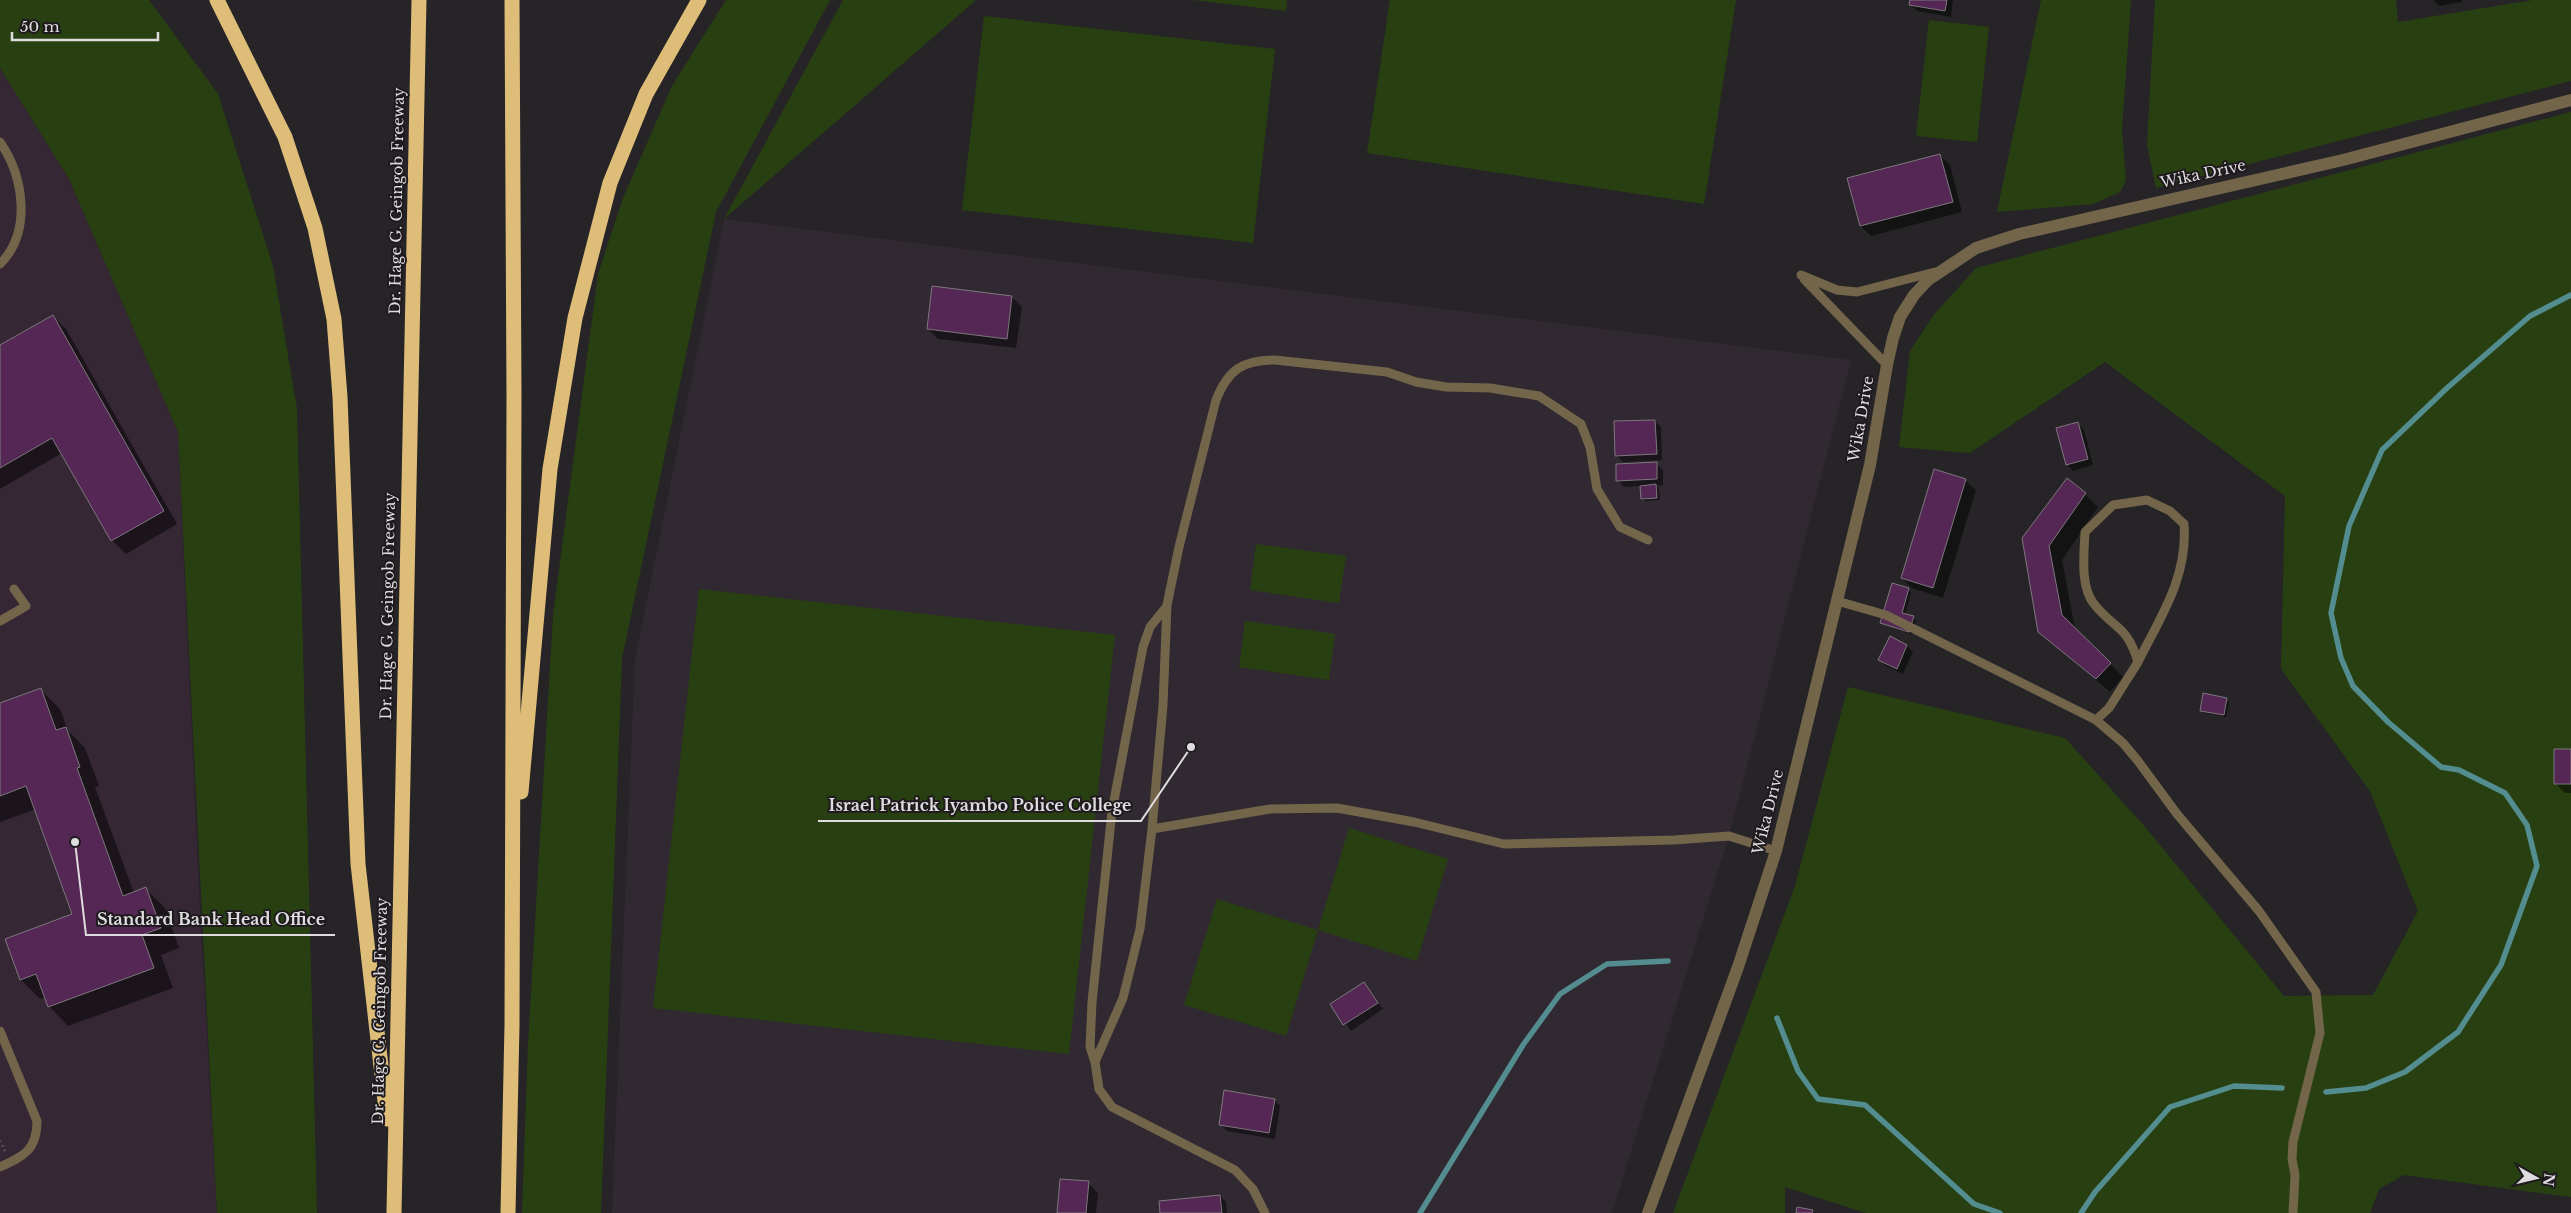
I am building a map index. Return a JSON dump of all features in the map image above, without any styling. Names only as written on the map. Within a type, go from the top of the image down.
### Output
[{"type":"highway","points":[[217,0],[285,137],[315,228],[334,319],[340,397],[358,864],[394,1178]]},
{"type":"highway","name":"Dr. Hage G. Geingob Freeway","points":[[394,1213],[419,0]]},
{"type":"highway","points":[[508,1213],[512,889],[514,397],[512,0]]},
{"type":"highway","points":[[512,889],[550,469],[574,318],[613,174],[646,94],[699,0]]},
{"type":"street","name":"Wika Drive","points":[[1648,1213],[1738,967],[1776,851],[1870,465],[1893,338],[1900,317],[1914,295],[1928,280],[1976,248],[2019,234],[2343,160],[2571,100]]},
{"type":"lane","points":[[0,142],[18,182],[22,220],[10,254],[0,264]]},
{"type":"lane","points":[[1887,365],[1801,275],[1838,290],[1857,292],[1944,269]]},
{"type":"lane","points":[[1096,1062],[1123,998],[1140,929],[1152,829],[1163,705],[1167,606],[1179,547],[1216,400],[1224,381],[1242,365],[1258,360],[1387,372],[1416,382],[1490,388],[1539,396],[1581,424],[1590,447],[1597,489],[1620,528],[1648,540]]},
{"type":"lane","points":[[2096,720],[2108,708],[2138,662],[2164,614],[2179,578],[2186,546],[2184,524],[2170,511],[2147,500],[2113,505],[2085,532],[2083,575],[2093,603],[2120,627],[2132,642],[2138,662]]},
{"type":"lane","points":[[0,621],[26,606],[14,589]]},
{"type":"lane","points":[[1837,600],[1886,615],[2096,720],[2122,743],[2138,761],[2177,814],[2259,911],[2316,992],[2320,1034],[2293,1142],[2292,1159],[2295,1175],[2293,1213]]},
{"type":"lane","points":[[1167,606],[1150,627],[1143,647],[1112,811],[1092,1002],[1090,1047],[1096,1062],[1100,1089],[1112,1107],[1235,1170],[1253,1189],[1265,1213]]},
{"type":"lane","points":[[1152,829],[1270,809],[1337,808],[1414,822],[1504,844],[1674,840],[1729,836],[1776,851]]},
{"type":"lane","points":[[0,1031],[37,1121],[37,1136],[34,1144],[20,1158],[0,1167]]},
{"type":"shaded area","points":[[0,68],[69,179],[178,432],[200,911],[217,1213],[0,1213]]},
{"type":"shaded area","points":[[724,219],[1851,360],[1729,836],[1612,1213],[612,1213],[635,659]]},
{"type":"green space","points":[[0,0],[149,0],[218,94],[273,266],[297,409],[317,1213],[217,1213],[178,432],[69,179],[0,68]]},
{"type":"green space","points":[[726,0],[830,0],[716,212],[622,658],[601,1213],[522,1213],[528,1044],[553,615],[598,274],[623,198],[672,86]]},
{"type":"green space","points":[[843,0],[976,0],[724,219]]},
{"type":"green space","points":[[1193,0],[1287,0],[1286,11]]},
{"type":"green space","points":[[1390,0],[1736,0],[1704,204],[1367,153]]},
{"type":"green space","points":[[2041,0],[2131,0],[2122,130],[2126,180],[2120,192],[2093,204],[1997,212]]},
{"type":"green space","points":[[2155,0],[2396,0],[2398,22],[2533,0],[2571,0],[2571,81],[2156,188],[2147,145]]},
{"type":"green space","points":[[984,16],[1275,49],[1253,243],[962,210]]},
{"type":"green space","points":[[1929,20],[1989,27],[1977,142],[1916,136]]},
{"type":"green space","points":[[2571,112],[2571,1197],[2404,1175],[2379,1189],[2370,1213],[1866,1213],[1785,1187],[1785,1213],[1673,1213],[1795,886],[1848,687],[2065,738],[2146,828],[2284,996],[2373,995],[2418,911],[2370,791],[2281,669],[2285,496],[2105,362],[1970,453],[1899,447],[1910,351],[1933,316],[1976,268]]},
{"type":"green space","points":[[1256,544],[1346,556],[1339,603],[1250,590]]},
{"type":"green space","points":[[699,589],[1115,635],[1069,1054],[653,1008]]},
{"type":"green space","points":[[1245,621],[1335,634],[1329,680],[1239,667]]},
{"type":"green space","points":[[1349,828],[1448,859],[1417,961],[1318,930]]},
{"type":"green space","points":[[1217,899],[1318,930],[1286,1036],[1184,1005]]},
{"type":"building","points":[[1910,0],[1947,0],[1945,11],[1909,5]]},
{"type":"building","points":[[1940,154],[1953,202],[1860,226],[1847,178]]},
{"type":"building","points":[[932,286],[1012,296],[1007,339],[927,329]]},
{"type":"building","points":[[53,315],[164,511],[111,541],[52,438],[0,468],[0,345]]},
{"type":"building","points":[[1655,420],[1657,454],[1615,456],[1614,421]]},
{"type":"building","points":[[2078,422],[2088,459],[2066,465],[2056,428]]},
{"type":"building","points":[[1657,462],[1657,479],[1616,481],[1616,464]]},
{"type":"building","points":[[1934,469],[1966,479],[1933,588],[1901,578]]},
{"type":"building","points":[[2067,478],[2086,493],[2049,546],[2062,615],[2111,663],[2096,679],[2038,632],[2022,538]]},
{"type":"building","points":[[1656,484],[1657,498],[1641,499],[1640,486]]},
{"type":"building","points":[[1892,583],[1909,588],[1902,613],[1914,616],[1909,632],[1880,623]]},
{"type":"building","points":[[1890,636],[1907,645],[1897,669],[1878,660]]},
{"type":"building","points":[[41,688],[56,730],[66,727],[80,767],[77,768],[123,896],[146,887],[161,928],[142,935],[154,968],[48,1007],[36,974],[20,980],[5,939],[72,914],[26,786],[0,796],[0,703]]},
{"type":"building","points":[[2203,693],[2227,698],[2224,715],[2200,711]]},
{"type":"building","points":[[2554,749],[2571,749],[2571,784],[2554,784]]},
{"type":"building","points":[[1364,982],[1378,1003],[1343,1025],[1330,1004]]},
{"type":"building","points":[[1224,1090],[1275,1099],[1269,1133],[1219,1125]]},
{"type":"building","points":[[1060,1179],[1089,1181],[1086,1213],[1057,1213]]},
{"type":"building","points":[[1220,1195],[1222,1213],[1160,1213],[1159,1201]]},
{"type":"building","points":[[1797,1207],[1813,1210],[1812,1213],[1796,1213]]},
{"type":"waterway","points":[[2326,1092],[2366,1088],[2405,1072],[2458,1032],[2501,965],[2537,866],[2527,825],[2505,793],[2459,770],[2441,767],[2388,722],[2353,686],[2341,658],[2331,613],[2349,526],[2382,450],[2447,388],[2530,316],[2571,295]]},
{"type":"waterway","points":[[1420,1213],[1523,1045],[1560,994],[1607,964],[1668,961]]},
{"type":"waterway","points":[[1777,1018],[1798,1071],[1818,1099],[1865,1105],[1974,1204],[2000,1213]]},
{"type":"waterway","points":[[2081,1213],[2095,1192],[2170,1107],[2234,1086],[2282,1088]]},
{"type":"place","name":"Israel Patrick Iyambo Police College","points":[[1191,747]]},
{"type":"place","name":"Standard Bank Head Office","points":[[75,842]]}]
